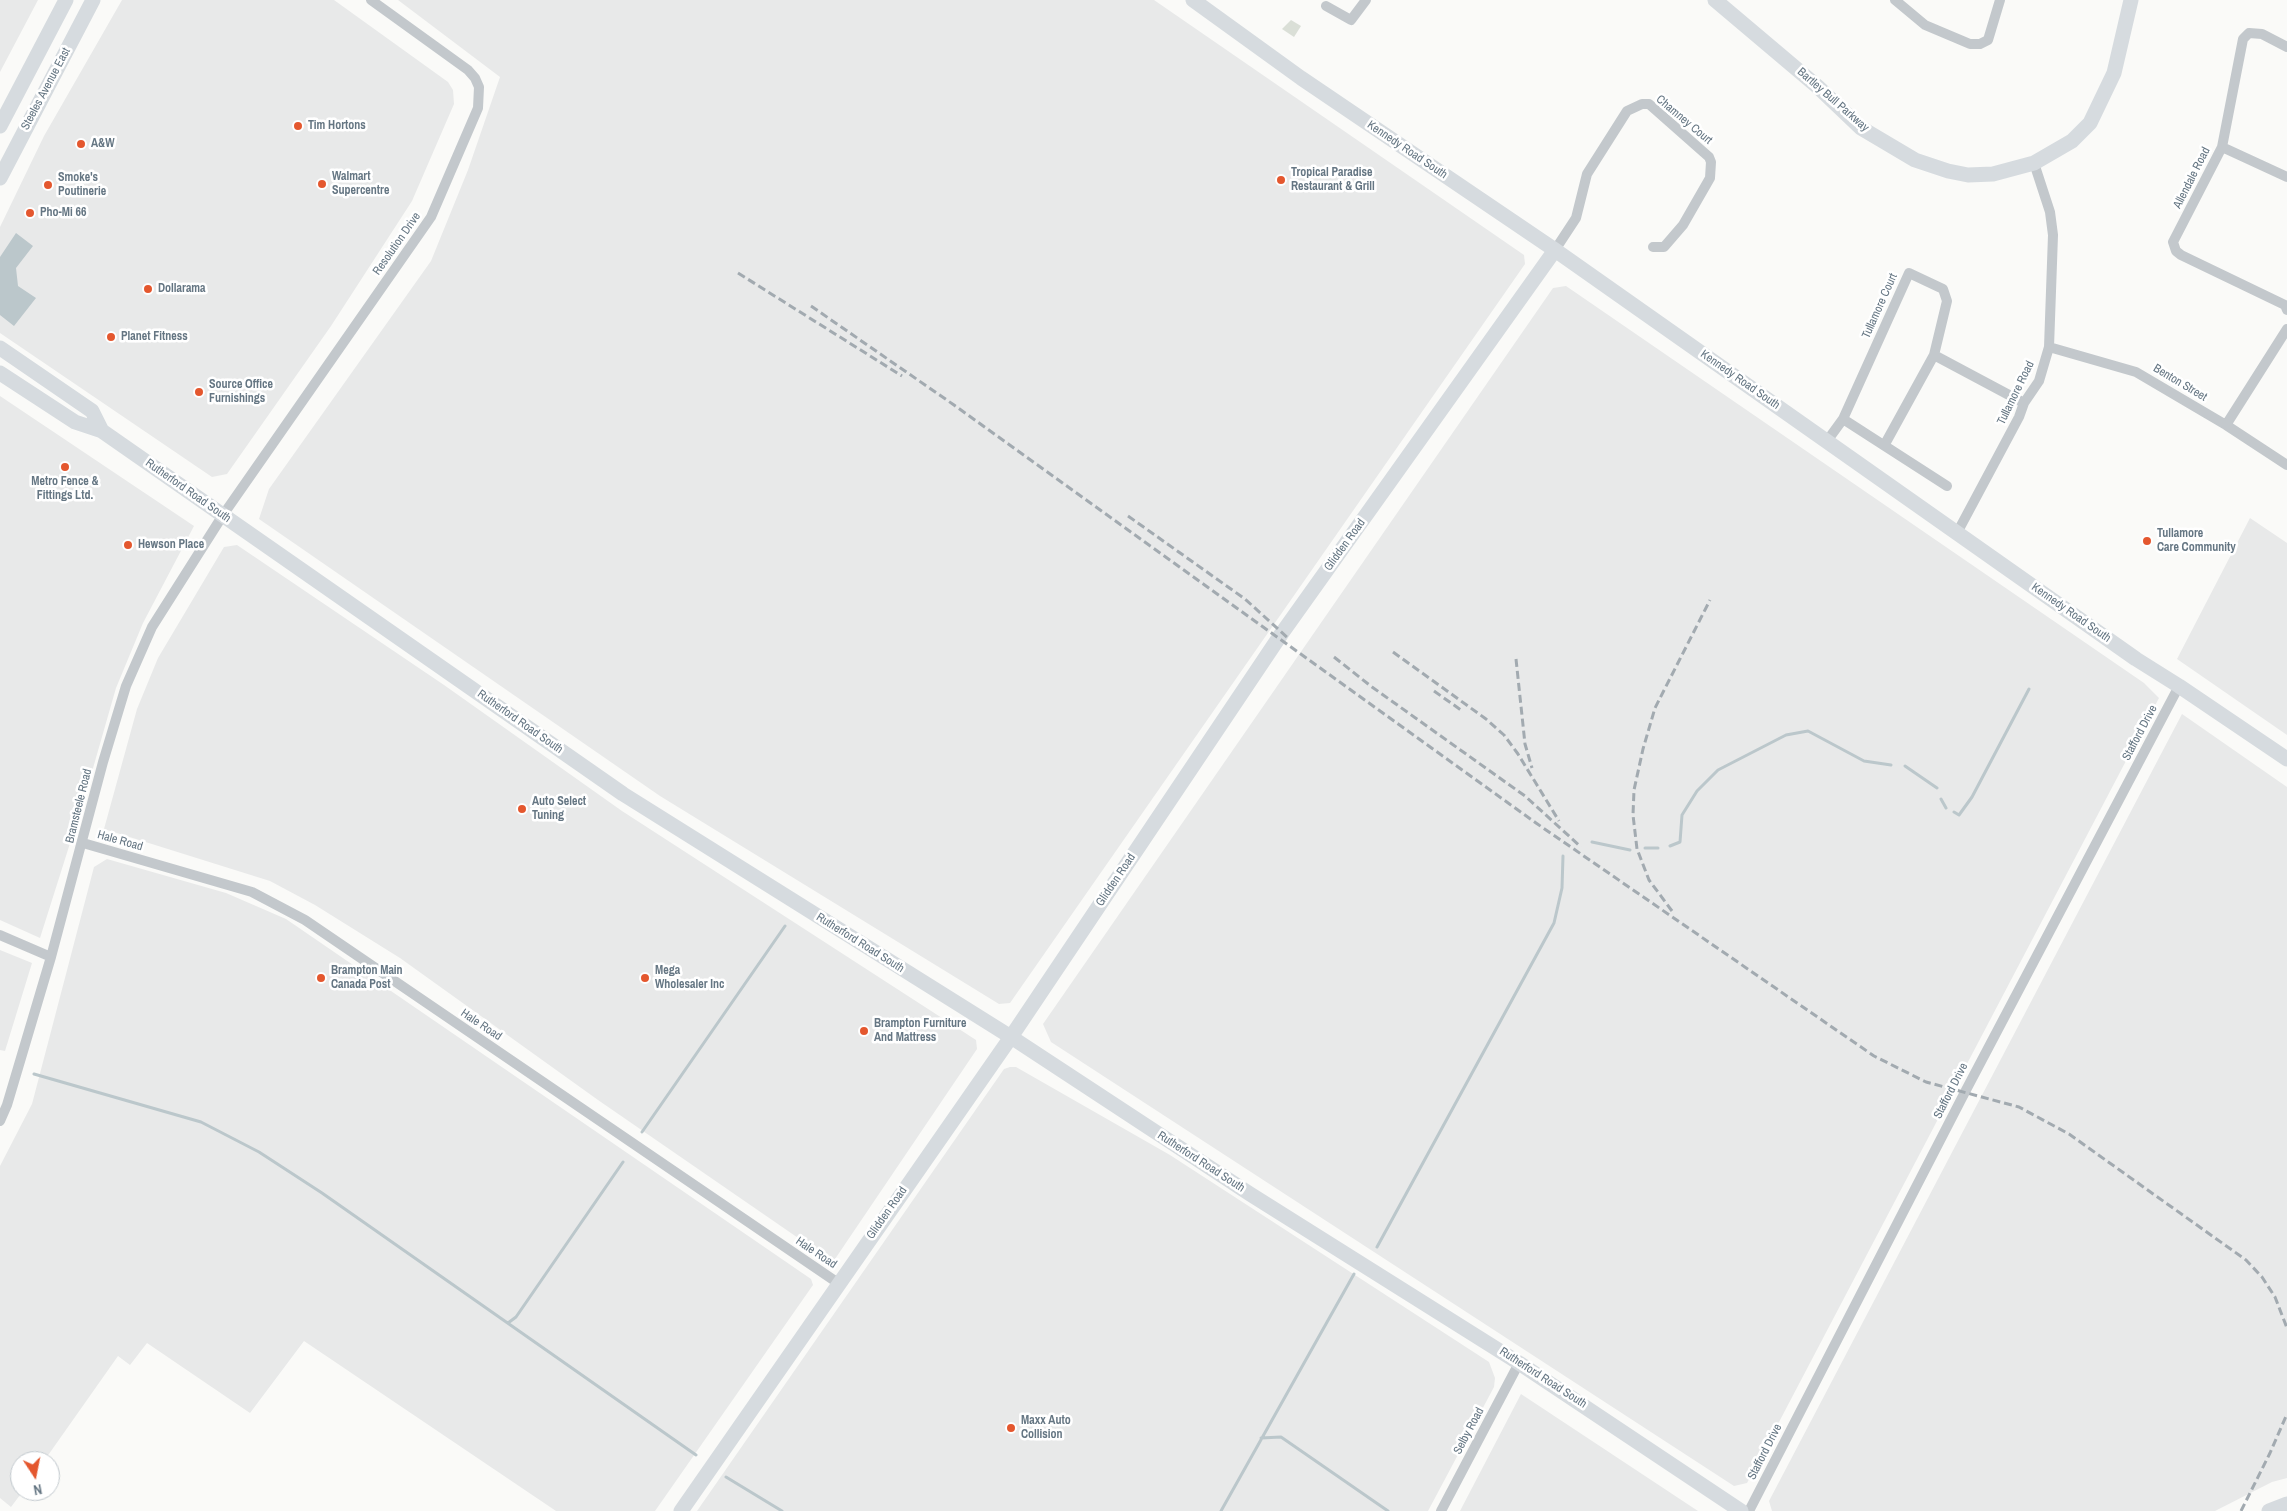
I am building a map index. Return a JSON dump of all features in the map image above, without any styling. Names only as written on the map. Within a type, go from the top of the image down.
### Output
[{"type":"street","name":"Steeles Avenue East","points":[[0,126],[66,0]]},
{"type":"street","name":"Steeles Avenue East","points":[[0,178],[93,0]]},
{"type":"street","name":"Resolution Drive","points":[[222,515],[431,217],[478,108],[480,87],[468,70],[371,0]]},
{"type":"street","name":"Kennedy Road South","points":[[1194,0],[1309,83],[1555,250],[2136,659],[2287,759]]},
{"type":"street","points":[[1326,6],[1351,20],[1366,0]]},
{"type":"street","name":"Bartley Bull Parkway","points":[[1715,0],[1818,87],[1862,128],[1915,160],[1948,172],[1968,175],[1993,174],[2034,163],[2072,141],[2090,123],[2114,73],[2131,0]]},
{"type":"street","points":[[1895,0],[1925,25],[1970,44],[1980,44],[1988,40],[2000,0]]},
{"type":"street","name":"Allendale Road","points":[[2287,47],[2262,34],[2249,33],[2243,38],[2222,147],[2173,242],[2176,251],[2285,305],[2287,310]]},
{"type":"street","name":"Chamney Court","points":[[1555,250],[1576,218],[1587,174],[1627,111],[1642,104],[1649,104],[1711,162],[1710,178],[1684,224],[1664,247],[1653,247]]},
{"type":"street","points":[[2222,147],[2287,176]]},
{"type":"street","name":"Tullamore Road","points":[[1957,534],[2019,417],[2024,403],[2039,381],[2049,347],[2053,235],[2050,212],[2034,163]]},
{"type":"street","name":"Glidden Road","points":[[681,1511],[1011,1037],[1282,633],[1555,250]]},
{"type":"street","name":"Tullamore Court","points":[[1827,442],[1843,418],[1909,273],[1937,284],[1943,289],[1947,301],[1934,355],[1885,444]]},
{"type":"street","points":[[2226,425],[2287,329]]},
{"type":"street","name":"Benton Street","points":[[2049,347],[2136,372],[2226,425],[2287,465]]},
{"type":"street","name":"Rutherford Road South","points":[[0,348],[92,411],[102,431],[623,794],[1011,1037],[1250,1194],[1519,1363],[1741,1511]]},
{"type":"street","points":[[1934,355],[2024,403]]},
{"type":"street","points":[[0,373],[75,422],[102,431]]},
{"type":"street","points":[[1843,418],[1947,486]]},
{"type":"street","name":"Bramsteele Road","points":[[0,1121],[7,1105],[51,957],[83,843],[103,762],[135,667],[152,627],[222,515]]},
{"type":"street","name":"Stafford Drive","points":[[1749,1511],[1960,1100],[2179,686]]},
{"type":"street","name":"Hale Road","points":[[83,843],[252,892],[305,920],[838,1283]]},
{"type":"street","points":[[0,935],[51,957]]},
{"type":"street","name":"Selby Road","points":[[1441,1511],[1519,1363]]},
{"type":"street","points":[[2269,1511],[2287,1504]]},
{"type":"shaded area","points":[[0,0],[38,0],[0,72]]},
{"type":"shaded area","points":[[122,0],[334,0],[448,82],[453,90],[454,104],[412,201],[331,326],[227,474],[212,477],[0,333],[0,227],[44,136]]},
{"type":"shaded area","points":[[398,0],[1154,0],[1524,255],[1525,264],[1010,1003],[999,1004],[660,796],[259,519],[269,489],[431,261],[468,170],[500,77]]},
{"type":"shaded area","points":[[1291,20],[1301,26],[1294,37],[1282,29]]},
{"type":"shaded area","points":[[16,233],[33,246],[16,268],[18,286],[36,298],[14,326],[0,315],[0,257]]},
{"type":"shaded area","points":[[1566,286],[2144,683],[2159,698],[1747,1483],[1734,1486],[1051,1042],[1043,1024],[1553,288]]},
{"type":"shaded area","points":[[0,396],[194,526],[143,623],[116,688],[85,796],[40,938],[0,920]]},
{"type":"shaded area","points":[[2250,518],[2287,543],[2287,735],[2177,659]]},
{"type":"shaded area","points":[[237,545],[444,685],[622,811],[976,1040],[977,1049],[833,1262],[598,1100],[400,958],[315,905],[270,881],[104,829],[137,709],[158,658],[224,547]]},
{"type":"shaded area","points":[[2182,714],[2287,787],[2287,1478],[2272,1482],[2215,1511],[1772,1511],[1769,1501]]},
{"type":"shaded area","points":[[107,859],[226,893],[286,919],[811,1279],[813,1285],[655,1511],[556,1511],[304,1341],[250,1413],[147,1343],[130,1365],[118,1356],[51,1451],[10,1451],[10,1501],[16,1501],[11,1507],[0,1498],[0,1166],[32,1104],[94,867]]},
{"type":"shaded area","points":[[0,950],[32,963],[5,1051],[0,1050]]},
{"type":"shaded area","points":[[1016,1067],[1170,1155],[1489,1362],[1495,1378],[1494,1387],[1428,1511],[697,1511],[1004,1069]]},
{"type":"shaded area","points":[[1521,1394],[1698,1511],[1460,1511]]},
{"type":"waterway","points":[[1954,812],[1959,815],[1972,797],[2029,689]]},
{"type":"waterway","points":[[1670,846],[1680,842],[1682,815],[1697,791],[1718,770],[1786,735],[1808,731],[1864,761],[1891,765]]},
{"type":"waterway","points":[[1905,766],[1937,788]]},
{"type":"waterway","points":[[1941,799],[1946,808]]},
{"type":"waterway","points":[[1592,842],[1630,850]]},
{"type":"waterway","points":[[1645,848],[1658,848]]},
{"type":"waterway","points":[[1377,1247],[1554,923],[1562,888],[1563,856]]},
{"type":"waterway","points":[[642,1132],[785,926]]},
{"type":"waterway","points":[[34,1074],[201,1122],[259,1152],[322,1193],[696,1455]]},
{"type":"waterway","points":[[508,1323],[516,1317],[623,1162]]},
{"type":"waterway","points":[[1221,1511],[1354,1274]]},
{"type":"waterway","points":[[1261,1438],[1281,1437],[1388,1511]]},
{"type":"waterway","points":[[726,1477],[782,1511]]},
{"type":"railway","points":[[738,273],[902,376]]},
{"type":"railway","points":[[811,306],[954,405],[1536,823],[1874,1056],[1926,1082],[2019,1107],[2069,1134],[2246,1260],[2262,1277],[2275,1297],[2287,1328]]},
{"type":"railway","points":[[1128,516],[1245,599],[1289,639]]},
{"type":"railway","points":[[1672,911],[1649,880],[1637,849],[1633,815],[1634,790],[1655,708],[1710,600]]},
{"type":"railway","points":[[1393,652],[1486,719],[1504,735],[1518,754],[1559,821]]},
{"type":"railway","points":[[1334,657],[1372,687],[1525,796],[1581,847]]},
{"type":"railway","points":[[1516,659],[1525,744],[1532,768]]},
{"type":"railway","points":[[1434,691],[1461,710]]},
{"type":"railway","points":[[2241,1511],[2287,1414]]},
{"type":"place","name":"Tim Hortons","points":[[298,126]]},
{"type":"place","name":"A&W","points":[[81,144]]},
{"type":"place","name":"Tropical Paradise Restaurant & Grill","points":[[1281,180]]},
{"type":"place","name":"Walmart Supercentre","points":[[322,184]]},
{"type":"place","name":"Smoke's Poutinerie","points":[[48,185]]},
{"type":"place","name":"Pho-Mi 66","points":[[30,213]]},
{"type":"place","name":"Dollarama","points":[[148,289]]},
{"type":"place","name":"Planet Fitness","points":[[111,337]]},
{"type":"place","name":"Source Office Furnishings","points":[[199,392]]},
{"type":"place","name":"Metro Fence & Fittings Ltd.","points":[[65,467]]},
{"type":"place","name":"Tullamore Care Community","points":[[2147,541]]},
{"type":"place","name":"Hewson Place","points":[[128,545]]},
{"type":"place","name":"Auto Select Tuning","points":[[522,809]]},
{"type":"place","name":"Brampton Main Canada Post","points":[[321,978]]},
{"type":"place","name":"Mega Wholesaler Inc","points":[[645,978]]},
{"type":"place","name":"Brampton Furniture And Mattress","points":[[864,1031]]},
{"type":"place","name":"Maxx Auto Collision","points":[[1011,1428]]}]
